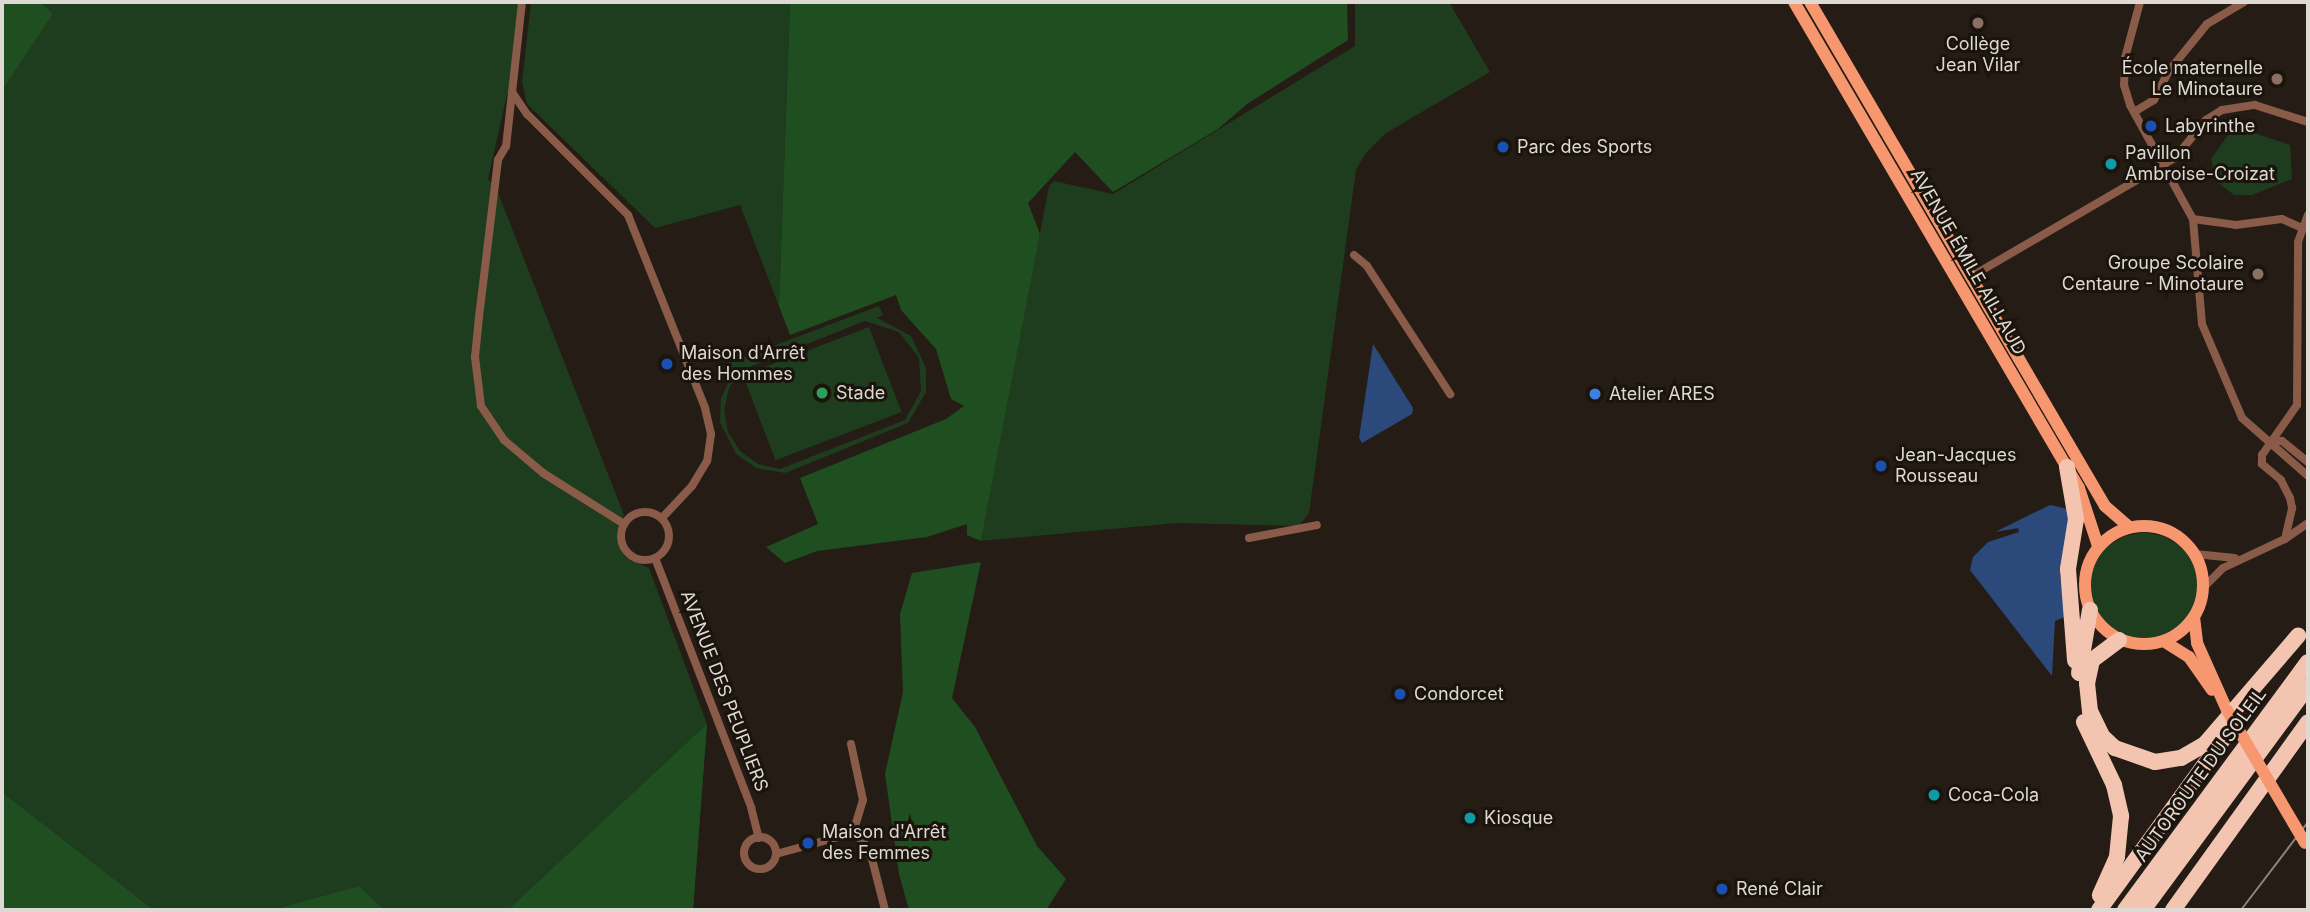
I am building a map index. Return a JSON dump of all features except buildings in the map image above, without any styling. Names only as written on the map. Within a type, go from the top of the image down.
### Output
[{"type":"highway","points":[[2067,467],[2076,519],[2068,569],[2077,691],[2087,731],[2114,785],[2121,816],[2117,858],[2091,910]]},
{"type":"highway","points":[[2077,691],[2090,610]]},
{"type":"highway","points":[[2119,640],[2101,650],[2090,665],[2090,711],[2102,736],[2115,748],[2155,762],[2180,758],[2205,744],[2303,629]]},
{"type":"highway","points":[[2099,910],[2303,629]]},
{"type":"highway","name":"AUTOROUTE DU SOLEIL","points":[[2125,910],[2308,662]]},
{"type":"highway","name":"AUTOROUTE DU SOLEIL","points":[[2143,910],[2308,686]]},
{"type":"highway","points":[[2173,910],[2308,722]]},
{"type":"main road","name":"AVENUE ÉMILE AILLAUD","points":[[1794,2],[2067,467],[2088,510],[2098,546]]},
{"type":"main road","name":"AVENUE ÉMILE AILLAUD","points":[[1810,2],[2105,506],[2129,527]]},
{"type":"main road","points":[[2194,617],[2165,642],[2151,645],[2119,640],[2090,610],[2084,582],[2098,546],[2129,527],[2167,531],[2195,554],[2203,588],[2194,617],[2197,643],[2227,710]]},
{"type":"main road","points":[[2165,642],[2189,657],[2227,710],[2307,846]]},
{"type":"street","points":[[522,2],[506,146],[498,160],[475,356],[481,406],[504,440],[543,473],[624,524]]},
{"type":"street","points":[[2140,2],[2123,67],[2126,95],[2193,219],[2202,324],[2242,418],[2270,441],[2281,456],[2308,476]]},
{"type":"street","points":[[2134,111],[2154,100],[2168,72],[2207,24],[2244,2]]},
{"type":"street","points":[[512,92],[527,114],[628,215],[705,408],[711,434],[707,461],[692,486],[662,518]]},
{"type":"street","points":[[1972,276],[2183,152],[2199,128],[2222,110],[2255,105],[2308,122]]},
{"type":"street","points":[[2285,539],[2292,509],[2281,480],[2262,464],[2270,441],[2298,399],[2300,227],[2308,215]]},
{"type":"street","points":[[2193,219],[2236,225],[2283,219],[2300,227]]},
{"type":"street","points":[[1354,255],[1367,266],[1450,394]]},
{"type":"street","points":[[2298,264],[2308,264]]},
{"type":"street","points":[[2270,441],[2282,441],[2308,462]]},
{"type":"street","points":[[624,524],[645,511],[662,518]]},
{"type":"street","points":[[624,524],[625,549],[638,559],[655,558],[669,541],[662,518]]},
{"type":"street","points":[[2203,588],[2222,568],[2285,539],[2308,523]]},
{"type":"street","points":[[1249,538],[1317,525]]},
{"type":"street","points":[[2195,554],[2224,560],[2245,556]]},
{"type":"street","name":"AVENUE DES PEUPLIERS","points":[[655,558],[751,807],[759,838]]},
{"type":"street","points":[[851,744],[863,800],[853,833]]},
{"type":"street","points":[[776,854],[773,844],[759,838],[746,847],[748,864],[764,869],[776,854],[853,833]]},
{"type":"street","points":[[853,833],[864,842],[872,859],[885,910]]},
{"type":"green space","points":[[2,2],[41,2],[53,14],[2,91]]},
{"type":"green space","points":[[41,2],[518,2],[509,86],[488,179],[497,190],[624,515],[617,535],[625,557],[649,568],[707,724],[693,910],[385,910],[359,886],[271,910],[154,910],[2,792],[2,91],[53,14]]},
{"type":"green space","points":[[531,2],[790,2],[779,306],[740,205],[655,228],[527,104],[522,82]]},
{"type":"green space","points":[[790,2],[1347,2],[1348,40],[1247,104],[1218,129],[1113,192],[1075,152],[1028,203],[1040,234],[981,541],[967,535],[967,524],[927,537],[817,551],[785,563],[766,547],[818,524],[800,478],[946,419],[964,406],[951,399],[936,349],[901,310],[896,295],[790,335],[779,306]]},
{"type":"green space","points":[[1355,2],[1449,2],[1490,72],[1386,133],[1366,153],[1356,170],[1309,513],[1299,526],[1177,523],[981,541],[1049,186],[1054,181],[1113,194],[1355,46]]},
{"type":"green space","points":[[2251,132],[2290,145],[2292,179],[2252,195],[2234,195],[2216,181],[2211,159],[2228,135]]},
{"type":"green space","points":[[879,306],[883,315],[877,318],[911,336],[926,368],[926,392],[908,423],[785,473],[756,468],[736,454],[720,422],[721,398],[734,372],[727,374],[723,365]],"holes":[[[865,321],[899,332],[919,358],[921,391],[905,420],[780,469],[758,464],[740,451],[728,432],[724,410],[729,388],[742,370]]]},
{"type":"green space","name":"Stade","points":[[869,327],[902,412],[776,460],[743,375]]},
{"type":"green space","points":[[2144,533],[2165,537],[2182,549],[2194,566],[2198,587],[2194,608],[2182,625],[2165,637],[2144,641],[2123,637],[2106,625],[2094,608],[2090,587],[2094,566],[2106,549],[2123,537]]},
{"type":"green space","points":[[981,562],[952,698],[975,727],[1037,846],[1066,879],[1046,910],[909,910],[899,874],[885,774],[903,692],[900,614],[912,573]]},
{"type":"green space","points":[[707,724],[693,910],[508,910]]},
{"type":"green space","points":[[2,792],[154,910],[2,910]]},
{"type":"green space","points":[[359,886],[385,910],[271,910]]},
{"type":"water","points":[[1373,344],[1413,408],[1412,414],[1362,443],[1359,438]]},
{"type":"water","points":[[2050,505],[2068,509],[2070,518],[2060,576],[2067,616],[2055,621],[2052,676],[1970,570],[1973,557],[1988,542],[2019,532],[2018,528],[1995,532]]},
{"type":"tram line","points":[[2241,910],[2308,822]]},
{"type":"place","name":"Collège Jean Vilar","points":[[1978,23]]},
{"type":"place","name":"École maternelle Le Minotaure","points":[[2277,79]]},
{"type":"place","name":"Labyrinthe","points":[[2151,126]]},
{"type":"place","name":"Parc des Sports","points":[[1503,147]]},
{"type":"place","name":"Pavillon Ambroise-Croizat","points":[[2111,164]]},
{"type":"place","name":"Groupe Scolaire Centaure - Minotaure","points":[[2258,274]]},
{"type":"place","name":"Maison d'Arrêt des Hommes","points":[[667,364]]},
{"type":"place","name":"Stade","points":[[822,393]]},
{"type":"place","name":"Atelier ARES","points":[[1595,394]]},
{"type":"place","name":"Jean-Jacques Rousseau","points":[[1881,466]]},
{"type":"place","name":"Condorcet","points":[[1400,694]]},
{"type":"place","name":"Coca-Cola","points":[[1934,795]]},
{"type":"place","name":"Kiosque","points":[[1470,818]]},
{"type":"place","name":"Maison d'Arrêt des Femmes","points":[[808,843]]},
{"type":"place","name":"René Clair","points":[[1722,889]]}]
